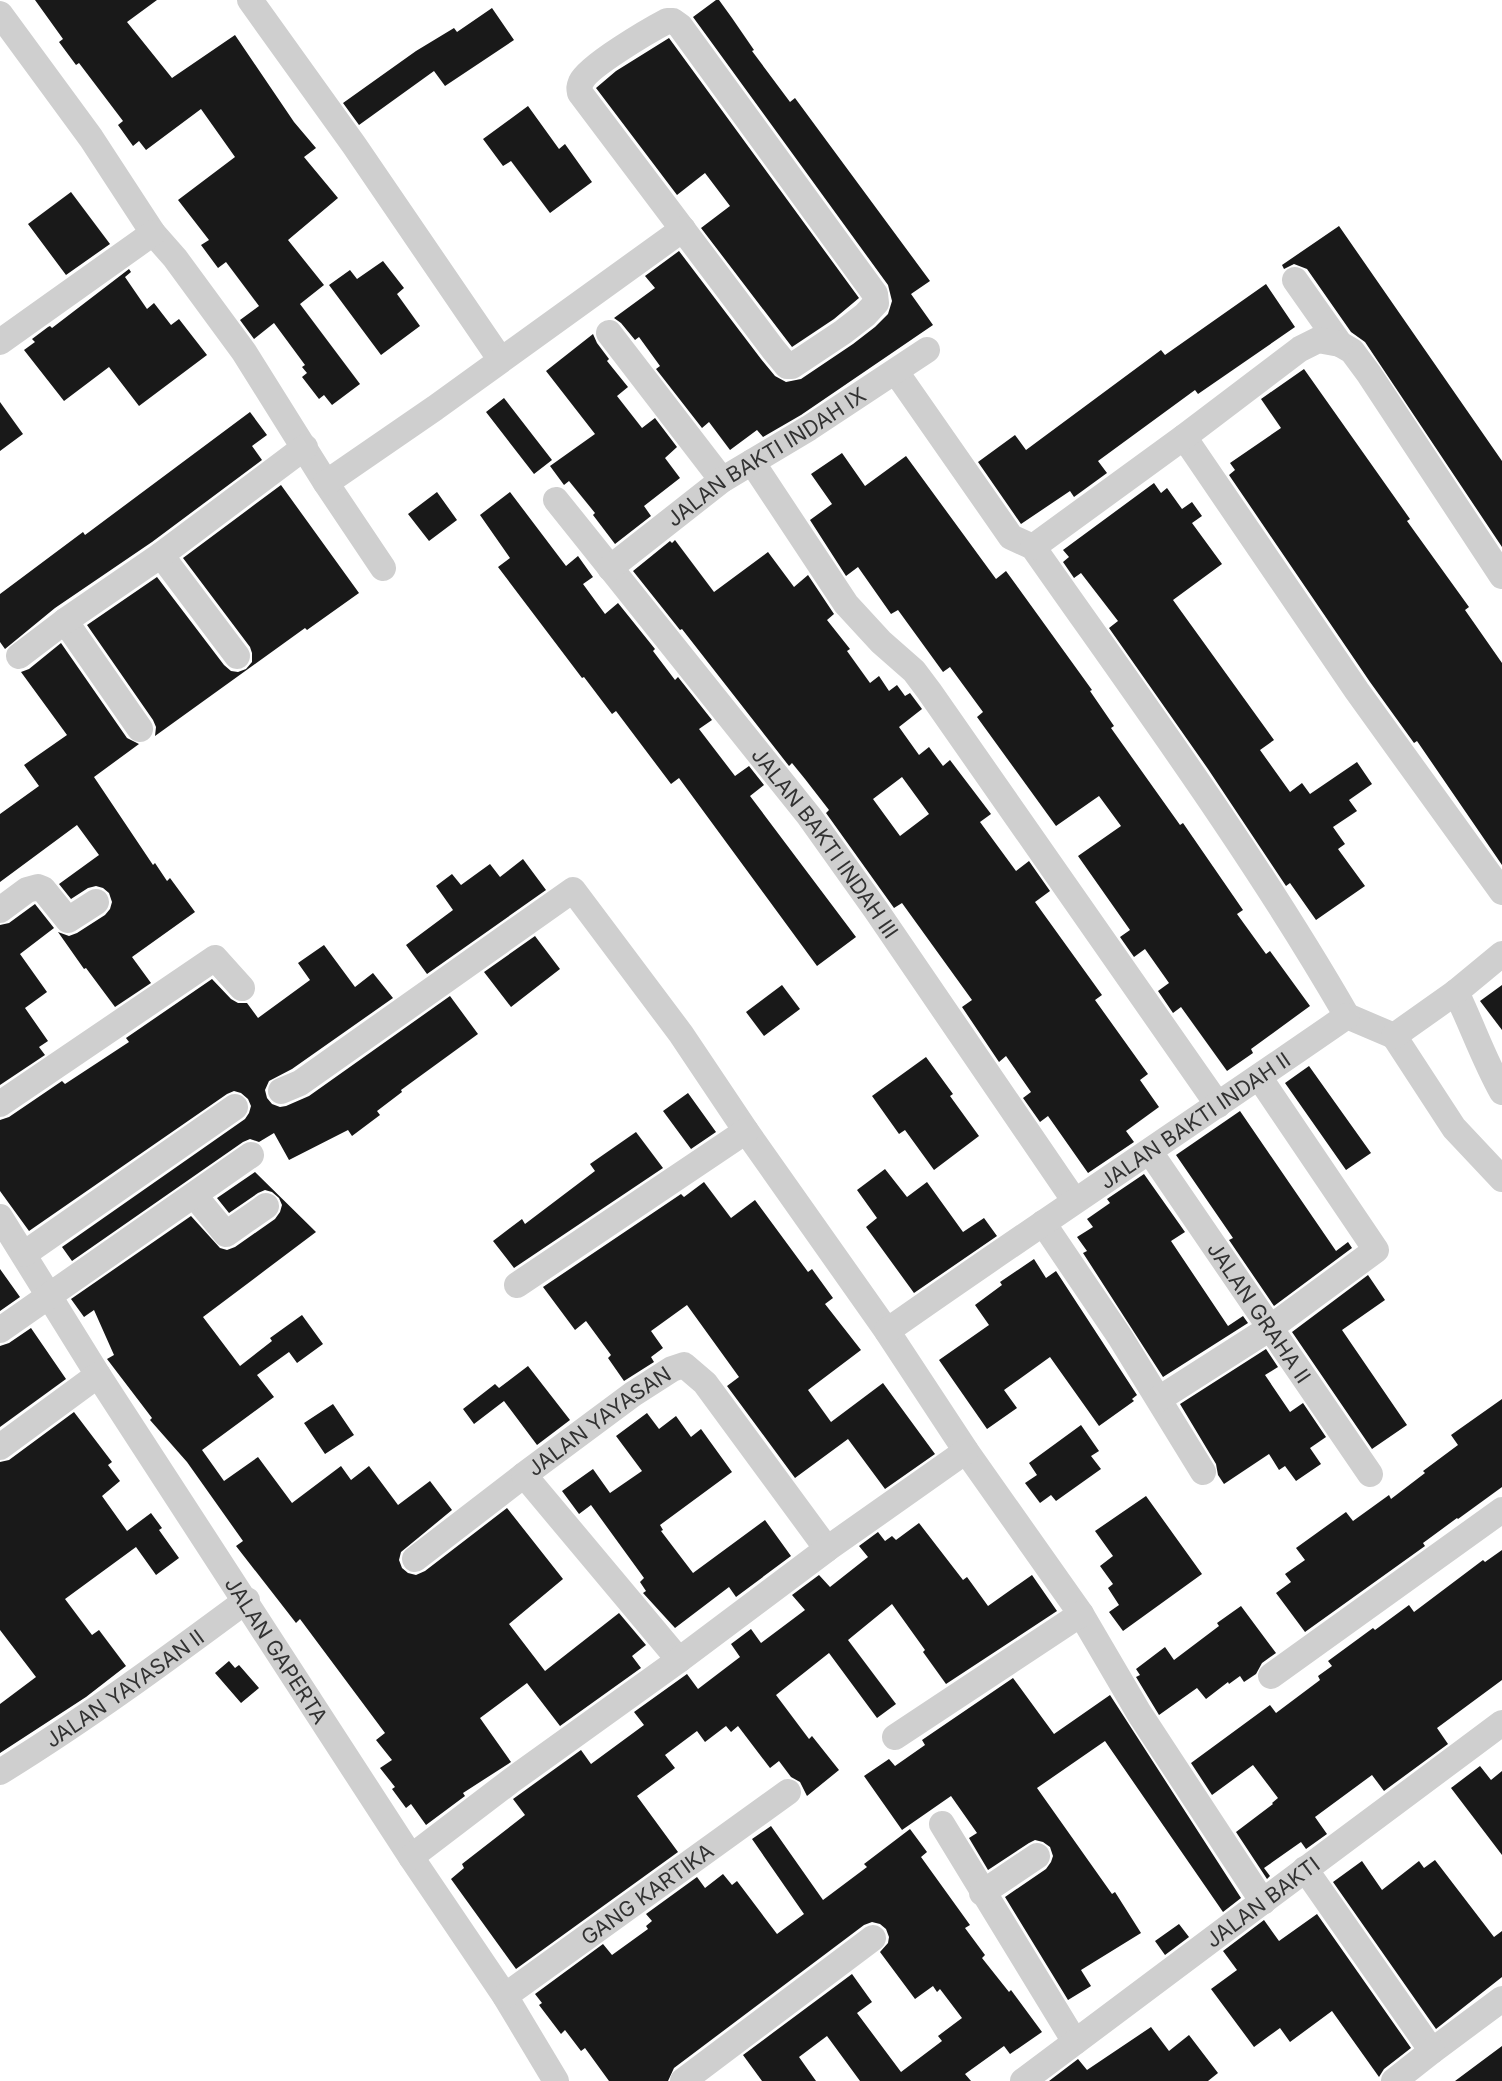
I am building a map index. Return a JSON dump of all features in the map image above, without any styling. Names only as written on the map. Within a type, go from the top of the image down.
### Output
[{"type":"street","points":[[250,0],[354,145],[500,359]]},
{"type":"street","points":[[0,14],[91,138],[153,233],[175,258],[244,352],[383,568]]},
{"type":"street","points":[[667,21],[673,21],[680,26],[875,294],[876,303],[834,339],[792,366],[787,366],[683,229],[588,105],[579,89],[583,78],[607,59],[667,21]]},
{"type":"street","points":[[326,483],[683,229]]},
{"type":"street","points":[[0,342],[153,233]]},
{"type":"street","points":[[1295,280],[1340,344]]},
{"type":"street","points":[[609,333],[722,480]]},
{"type":"street","points":[[1032,547],[1184,437],[1300,348],[1318,340],[1340,344],[1352,351],[1502,576]]},
{"type":"street","name":"JALAN BAKTI INDAH IX","points":[[610,568],[722,480],[927,350]]},
{"type":"street","points":[[896,372],[1011,537],[1032,547],[1206,793],[1308,949],[1347,1016],[1394,1036],[1454,1128],[1502,1179]]},
{"type":"street","points":[[1184,437],[1357,691],[1502,892]]},
{"type":"street","points":[[19,656],[161,555],[305,447]]},
{"type":"street","points":[[752,462],[846,604],[881,642],[914,671],[929,691],[1218,1105]]},
{"type":"street","name":"JALAN BAKTI INDAH III","points":[[556,500],[809,816],[1074,1200]]},
{"type":"street","points":[[161,555],[237,656]]},
{"type":"street","points":[[65,621],[140,729]]},
{"type":"street","points":[[0,910],[35,887],[43,889],[68,920],[96,902]]},
{"type":"street","points":[[281,1091],[300,1083],[571,890],[681,1034],[887,1331],[966,1451],[1081,1614],[1139,1713],[1263,1902]]},
{"type":"street","points":[[1394,1036],[1456,992],[1502,954]]},
{"type":"street","points":[[0,1104],[215,958],[242,988]]},
{"type":"street","points":[[1456,992],[1502,1092]]},
{"type":"street","name":"JALAN BAKTI INDAH II","points":[[887,1331],[1074,1200],[1150,1152],[1347,1016]]},
{"type":"street","points":[[1159,1399],[1270,1328],[1376,1250],[1259,1077]]},
{"type":"street","points":[[24,1254],[234,1107]]},
{"type":"street","points":[[517,1285],[746,1131]]},
{"type":"street","name":"JALAN GRAHA II","points":[[1150,1152],[1370,1474]]},
{"type":"street","points":[[0,1330],[251,1155]]},
{"type":"street","points":[[194,1195],[226,1234],[266,1206]]},
{"type":"street","name":"JALAN GAPERTA","points":[[0,1217],[98,1375],[247,1600],[411,1857],[505,1996],[547,2077]]},
{"type":"street","points":[[1043,1223],[1159,1399],[1203,1472]]},
{"type":"street","name":"JALAN YAYASAN","points":[[679,1660],[524,1475],[633,1394],[672,1369],[684,1365],[705,1383],[827,1549]]},
{"type":"street","points":[[0,1447],[98,1375]]},
{"type":"street","points":[[411,1857],[827,1549],[966,1451]]},
{"type":"street","points":[[415,1559],[524,1475]]},
{"type":"street","points":[[1270,1676],[1502,1510]]},
{"type":"street","name":"JALAN YAYASAN II","points":[[0,1772],[57,1737],[247,1600]]},
{"type":"street","points":[[895,1737],[1081,1614]]},
{"type":"street","name":"JALAN BAKTI","points":[[1023,2081],[1502,1723]]},
{"type":"street","name":"GANG KARTIKA","points":[[505,1996],[788,1792]]},
{"type":"street","points":[[942,1824],[1076,2042]]},
{"type":"street","points":[[982,1893],[1037,1856]]},
{"type":"street","points":[[1306,1869],[1432,2051]]},
{"type":"street","points":[[683,2081],[873,1938]]},
{"type":"street","points":[[1394,2081],[1502,1999]]},
{"type":"building","points":[[35,0],[157,0],[127,22],[172,78],[235,35],[294,122],[316,148],[304,157],[338,198],[288,240],[324,285],[300,304],[360,384],[332,405],[324,395],[319,399],[302,377],[307,373],[302,367],[305,365],[274,323],[254,339],[240,320],[259,306],[226,262],[218,268],[201,245],[209,240],[178,200],[235,157],[201,109],[146,150],[139,141],[133,146],[118,125],[123,121],[79,63],[76,65],[59,42],[63,39]]},
{"type":"building","points":[[719,0],[790,102],[795,98],[930,281],[911,294],[933,325],[801,415],[763,437],[757,430],[730,450],[709,422],[702,428],[656,369],[660,366],[639,337],[635,340],[614,318],[655,288],[645,276],[679,251],[761,359],[775,376],[786,382],[801,379],[853,344],[888,314],[892,301],[888,285],[693,17]]},
{"type":"building","points":[[492,8],[514,40],[445,86],[434,71],[359,125],[343,103],[416,51],[454,28],[457,32]]},
{"type":"building","points":[[669,38],[859,298],[834,319],[792,347],[701,228],[730,206],[705,173],[677,195],[596,88],[616,71]]},
{"type":"building","points":[[528,106],[559,149],[565,144],[592,182],[550,213],[511,161],[503,166],[483,139]]},
{"type":"building","points":[[71,192],[110,244],[66,275],[28,224]]},
{"type":"building","points":[[1339,226],[1502,461],[1502,547],[1365,342],[1351,332],[1307,269],[1294,264],[1284,269],[1282,265]]},
{"type":"building","points":[[383,261],[404,288],[397,294],[420,326],[381,355],[329,285],[350,270],[357,279]]},
{"type":"building","points":[[129,269],[131,272],[125,277],[147,309],[154,303],[171,325],[179,319],[207,355],[139,406],[109,367],[64,401],[24,350],[35,342],[32,339],[48,327],[52,328]]},
{"type":"building","points":[[1266,284],[1295,327],[1198,394],[1195,390],[1098,461],[1107,473],[1074,497],[1070,491],[1021,524],[978,462],[1015,435],[1026,450],[1161,350],[1165,355]]},
{"type":"building","points":[[593,334],[609,359],[607,361],[628,387],[617,396],[642,428],[655,418],[677,447],[665,458],[680,478],[644,506],[651,516],[615,544],[593,515],[595,513],[569,481],[564,485],[550,466],[595,434],[546,371]]},
{"type":"building","points":[[1304,369],[1410,519],[1407,521],[1469,607],[1465,610],[1502,663],[1502,865],[1417,741],[1414,743],[1370,682],[1229,475],[1235,470],[1230,463],[1281,428],[1261,399]]},
{"type":"building","points":[[504,398],[552,460],[534,474],[486,412]]},
{"type":"building","points":[[0,402],[23,434],[0,451]]},
{"type":"building","points":[[250,412],[267,435],[252,446],[262,460],[152,542],[55,608],[5,649],[0,642],[0,594],[83,532],[85,535]]},
{"type":"building","points":[[842,453],[865,486],[906,456],[996,579],[1006,571],[1092,690],[1090,691],[1114,726],[1111,728],[1180,825],[1183,823],[1243,910],[1237,914],[1266,954],[1270,951],[1310,1006],[1251,1049],[1253,1053],[1227,1071],[1181,1007],[1173,1013],[1158,991],[1169,983],[1145,949],[1134,957],[1120,937],[1130,930],[1078,856],[1121,826],[1099,796],[1056,826],[977,717],[983,712],[950,667],[943,672],[898,610],[891,614],[858,567],[846,576],[810,520],[832,504],[811,474]]},
{"type":"building","points":[[1154,483],[1161,493],[1167,488],[1182,509],[1192,502],[1202,516],[1192,523],[1222,564],[1173,600],[1274,740],[1260,750],[1290,792],[1302,783],[1310,794],[1357,762],[1372,784],[1349,800],[1357,811],[1333,827],[1345,844],[1338,849],[1365,886],[1316,920],[1290,883],[1286,886],[1109,628],[1118,621],[1081,573],[1074,578],[1063,562],[1069,557],[1063,550]]},
{"type":"building","points":[[281,485],[359,593],[307,630],[305,628],[155,736],[156,727],[153,720],[87,625],[157,577],[224,665],[231,671],[246,669],[252,662],[250,647],[183,558]]},
{"type":"building","points":[[437,492],[457,520],[429,541],[408,514]]},
{"type":"building","points":[[510,492],[566,566],[578,556],[593,577],[583,584],[605,614],[618,603],[655,649],[653,651],[675,680],[678,677],[712,720],[699,729],[735,776],[749,766],[764,785],[750,796],[856,937],[817,966],[679,778],[671,784],[616,711],[612,714],[584,677],[582,678],[498,567],[510,558],[480,515]]},
{"type":"building","points":[[675,540],[714,592],[768,552],[794,587],[808,575],[834,614],[827,620],[850,649],[847,651],[870,683],[879,676],[889,691],[897,685],[905,696],[910,693],[922,709],[899,727],[919,755],[929,747],[943,766],[950,760],[991,814],[980,822],[1016,871],[1029,861],[1050,891],[1035,902],[1102,995],[1095,1000],[1148,1074],[1140,1080],[1159,1107],[1126,1131],[1134,1142],[1088,1173],[1048,1116],[1040,1122],[1023,1098],[1031,1092],[1006,1056],[999,1062],[962,1007],[972,1000],[902,903],[894,908],[826,813],[829,810],[805,779],[792,763],[789,766],[633,571],[670,541],[672,543]],"holes":[[[902,777],[929,814],[900,836],[873,799]]]},
{"type":"building","points":[[61,643],[127,738],[139,744],[94,777],[153,865],[155,863],[167,881],[170,878],[195,912],[132,957],[151,983],[115,1007],[58,932],[69,936],[77,933],[105,915],[112,902],[109,893],[103,888],[88,888],[71,899],[59,884],[99,855],[77,825],[0,882],[0,814],[39,786],[24,765],[67,735],[21,672],[29,669]]},
{"type":"building","points":[[523,859],[546,890],[427,974],[406,945],[453,910],[436,886],[452,874],[461,885],[490,864],[500,877]]},
{"type":"building","points":[[35,904],[54,928],[20,954],[47,992],[25,1008],[48,1041],[39,1047],[45,1055],[0,1085],[0,925],[9,923]]},
{"type":"building","points":[[535,936],[560,969],[511,1007],[484,972]]},
{"type":"building","points":[[324,945],[355,987],[373,973],[393,998],[292,1069],[269,1081],[265,1090],[272,1104],[286,1106],[309,1096],[450,996],[478,1034],[401,1090],[402,1092],[377,1111],[380,1115],[352,1136],[348,1130],[289,1160],[274,1133],[259,1142],[250,1139],[243,1142],[72,1261],[62,1247],[245,1119],[251,1106],[248,1099],[234,1091],[227,1094],[29,1231],[0,1191],[0,1120],[9,1117],[62,1081],[65,1084],[129,1042],[126,1038],[212,979],[231,999],[238,1003],[247,1003],[258,1018],[310,980],[298,963]]},
{"type":"building","points":[[782,985],[800,1009],[764,1036],[746,1012]]},
{"type":"building","points":[[1502,985],[1502,1030],[1480,1001]]},
{"type":"building","points":[[926,1057],[979,1136],[934,1170],[905,1130],[899,1134],[872,1096]]},
{"type":"building","points":[[1309,1066],[1371,1153],[1346,1170],[1285,1083]]},
{"type":"building","points":[[688,1093],[716,1132],[691,1149],[663,1111]]},
{"type":"building","points":[[1240,1111],[1336,1251],[1348,1242],[1352,1248],[1274,1306],[1229,1240],[1233,1238],[1176,1155]]},
{"type":"building","points":[[636,1132],[663,1168],[514,1268],[493,1241],[522,1219],[525,1224],[595,1171],[590,1164]]},
{"type":"building","points":[[885,1169],[907,1197],[927,1182],[963,1232],[984,1218],[997,1236],[914,1293],[866,1227],[877,1218],[857,1190]]},
{"type":"building","points":[[255,1172],[316,1232],[203,1317],[240,1366],[272,1341],[270,1338],[302,1315],[323,1344],[297,1363],[289,1352],[257,1375],[274,1397],[202,1450],[224,1481],[258,1457],[292,1503],[341,1466],[351,1480],[369,1466],[398,1505],[430,1481],[452,1510],[401,1552],[399,1560],[402,1568],[416,1575],[425,1571],[507,1508],[563,1579],[509,1624],[545,1671],[619,1613],[646,1645],[632,1656],[641,1668],[560,1726],[527,1683],[480,1718],[511,1762],[463,1793],[465,1796],[426,1825],[411,1804],[406,1808],[392,1789],[395,1787],[380,1768],[392,1760],[376,1740],[385,1733],[300,1619],[296,1623],[236,1546],[243,1541],[187,1462],[150,1420],[152,1418],[107,1359],[114,1355],[94,1310],[84,1317],[71,1299],[191,1216],[220,1248],[227,1250],[235,1247],[275,1219],[282,1205],[279,1198],[265,1190],[229,1213],[217,1198]]},
{"type":"building","points":[[1144,1174],[1185,1232],[1171,1241],[1228,1326],[1243,1316],[1248,1323],[1163,1377],[1083,1253],[1087,1251],[1077,1237],[1093,1227],[1087,1219],[1110,1203],[1107,1199]]},
{"type":"building","points":[[704,1182],[731,1218],[755,1200],[808,1272],[812,1269],[833,1298],[825,1304],[861,1350],[808,1390],[831,1422],[883,1383],[935,1454],[885,1489],[848,1439],[795,1478],[727,1386],[739,1377],[687,1305],[651,1331],[663,1348],[651,1357],[654,1362],[624,1381],[608,1358],[611,1355],[586,1321],[575,1330],[543,1287],[681,1194],[684,1197]]},
{"type":"building","points":[[1034,1259],[1046,1278],[1056,1271],[1137,1395],[1132,1399],[1134,1401],[1099,1426],[1050,1357],[1004,1390],[1017,1408],[987,1429],[939,1360],[989,1325],[975,1305],[1002,1285],[1000,1282]]},
{"type":"building","points":[[0,1269],[20,1297],[0,1311]]},
{"type":"building","points":[[1368,1275],[1385,1300],[1342,1330],[1407,1425],[1372,1449],[1292,1332]]},
{"type":"building","points":[[31,1328],[66,1379],[0,1427],[0,1346]]},
{"type":"building","points":[[1266,1349],[1278,1367],[1265,1375],[1290,1412],[1303,1403],[1326,1437],[1310,1448],[1321,1464],[1296,1481],[1285,1466],[1279,1470],[1269,1454],[1224,1484],[1218,1475],[1216,1464],[1180,1404]]},
{"type":"building","points":[[528,1366],[570,1420],[537,1445],[504,1401],[474,1424],[463,1409],[495,1384],[499,1388]]},
{"type":"building","points":[[1502,1399],[1502,1487],[1305,1632],[1276,1593],[1291,1582],[1285,1574],[1305,1560],[1296,1548],[1346,1512],[1353,1521],[1389,1495],[1391,1499],[1458,1445],[1451,1435]]},
{"type":"building","points":[[333,1404],[354,1435],[325,1454],[304,1423]]},
{"type":"building","points":[[74,1412],[112,1462],[108,1465],[120,1481],[102,1496],[127,1531],[151,1513],[162,1528],[159,1530],[179,1558],[156,1575],[136,1547],[65,1599],[92,1635],[99,1630],[126,1666],[86,1697],[0,1753],[0,1704],[36,1677],[0,1630],[0,1462],[9,1460]]},
{"type":"building","points":[[647,1413],[659,1429],[676,1416],[691,1437],[701,1429],[732,1472],[660,1525],[663,1530],[661,1531],[693,1573],[765,1520],[791,1556],[736,1597],[729,1587],[675,1628],[643,1593],[646,1591],[640,1582],[644,1578],[591,1505],[579,1514],[562,1491],[593,1469],[610,1493],[642,1471],[616,1436]]},
{"type":"building","points":[[1081,1425],[1099,1451],[1091,1456],[1101,1469],[1056,1501],[1051,1495],[1040,1503],[1025,1483],[1037,1475],[1029,1463]]},
{"type":"building","points":[[1146,1496],[1202,1574],[1123,1631],[1109,1612],[1119,1605],[1108,1588],[1113,1584],[1100,1566],[1113,1556],[1095,1531]]},
{"type":"building","points":[[919,1523],[963,1580],[967,1577],[988,1606],[1032,1575],[1057,1611],[946,1684],[892,1604],[848,1640],[896,1704],[877,1718],[829,1653],[776,1695],[809,1739],[812,1736],[839,1770],[807,1796],[800,1782],[791,1777],[779,1761],[770,1768],[738,1726],[731,1732],[726,1726],[705,1742],[697,1731],[665,1755],[675,1768],[637,1796],[678,1852],[516,1969],[451,1879],[464,1868],[462,1864],[525,1815],[513,1799],[581,1750],[591,1764],[644,1725],[634,1712],[687,1674],[698,1689],[740,1657],[731,1644],[751,1629],[761,1643],[805,1610],[792,1595],[819,1575],[830,1587],[868,1557],[859,1546],[878,1532],[885,1541],[892,1536],[896,1540]]},
{"type":"building","points":[[1502,1550],[1502,1680],[1437,1728],[1448,1744],[1384,1791],[1372,1775],[1315,1817],[1327,1834],[1306,1849],[1301,1842],[1264,1868],[1270,1876],[1267,1879],[1236,1832],[1278,1798],[1253,1765],[1212,1795],[1191,1763],[1270,1705],[1276,1713],[1320,1680],[1318,1676],[1332,1666],[1328,1661],[1373,1628],[1375,1630],[1409,1605],[1414,1612],[1483,1560],[1485,1562]]},
{"type":"building","points":[[1241,1606],[1276,1653],[1262,1663],[1256,1674],[1244,1682],[1240,1676],[1206,1699],[1197,1688],[1159,1715],[1136,1677],[1140,1675],[1136,1669],[1165,1647],[1174,1660]]},
{"type":"building","points":[[229,1661],[235,1668],[239,1665],[259,1688],[241,1703],[215,1673]]},
{"type":"building","points":[[1013,1678],[1054,1734],[1110,1695],[1241,1898],[1223,1912],[1105,1741],[1037,1788],[1112,1894],[1115,1892],[1141,1933],[1081,1970],[1091,1986],[1068,2000],[1005,1897],[1046,1869],[1053,1856],[1050,1847],[1035,1840],[988,1870],[969,1838],[977,1833],[951,1796],[902,1830],[864,1776],[889,1759],[895,1766],[925,1745],[922,1740]]},
{"type":"building","points":[[1480,1766],[1491,1780],[1502,1771],[1502,1855],[1451,1788]]},
{"type":"building","points":[[771,1826],[823,1900],[867,1867],[864,1864],[910,1829],[927,1852],[921,1857],[970,1925],[965,1928],[985,1955],[982,1958],[1009,1992],[1011,1990],[1042,2032],[1010,2054],[1004,2046],[965,2074],[971,2081],[860,2081],[827,2036],[799,2057],[816,2081],[762,2081],[743,2055],[852,1974],[872,2002],[857,2013],[901,2072],[942,2041],[938,2036],[962,2018],[940,1989],[937,1992],[933,1986],[915,1999],[880,1952],[888,1943],[886,1929],[872,1922],[864,1925],[674,2068],[668,2081],[609,2081],[585,2048],[581,2051],[565,2030],[561,2034],[539,2005],[542,2003],[535,1994],[603,1944],[612,1955],[648,1929],[646,1926],[652,1921],[646,1914],[697,1877],[705,1888],[723,1874],[732,1885],[737,1881],[777,1934],[804,1914],[752,1839]]},
{"type":"building","points":[[1435,1860],[1494,1937],[1502,1931],[1502,1977],[1436,2029],[1333,1882],[1362,1861],[1382,1890],[1419,1861],[1424,1868]]},
{"type":"building","points":[[1317,1914],[1411,2048],[1384,2069],[1379,2077],[1332,2011],[1290,2042],[1280,2028],[1254,2047],[1211,1989],[1237,1970],[1223,1951],[1264,1920],[1279,1941]]},
{"type":"building","points":[[1179,1924],[1189,1937],[1165,1955],[1155,1941]]},
{"type":"building","points":[[1151,2027],[1169,2051],[1189,2035],[1218,2073],[1208,2081],[1049,2081],[1078,2059],[1087,2070]]},
{"type":"building","points":[[1502,2046],[1502,2081],[1455,2081]]}]
